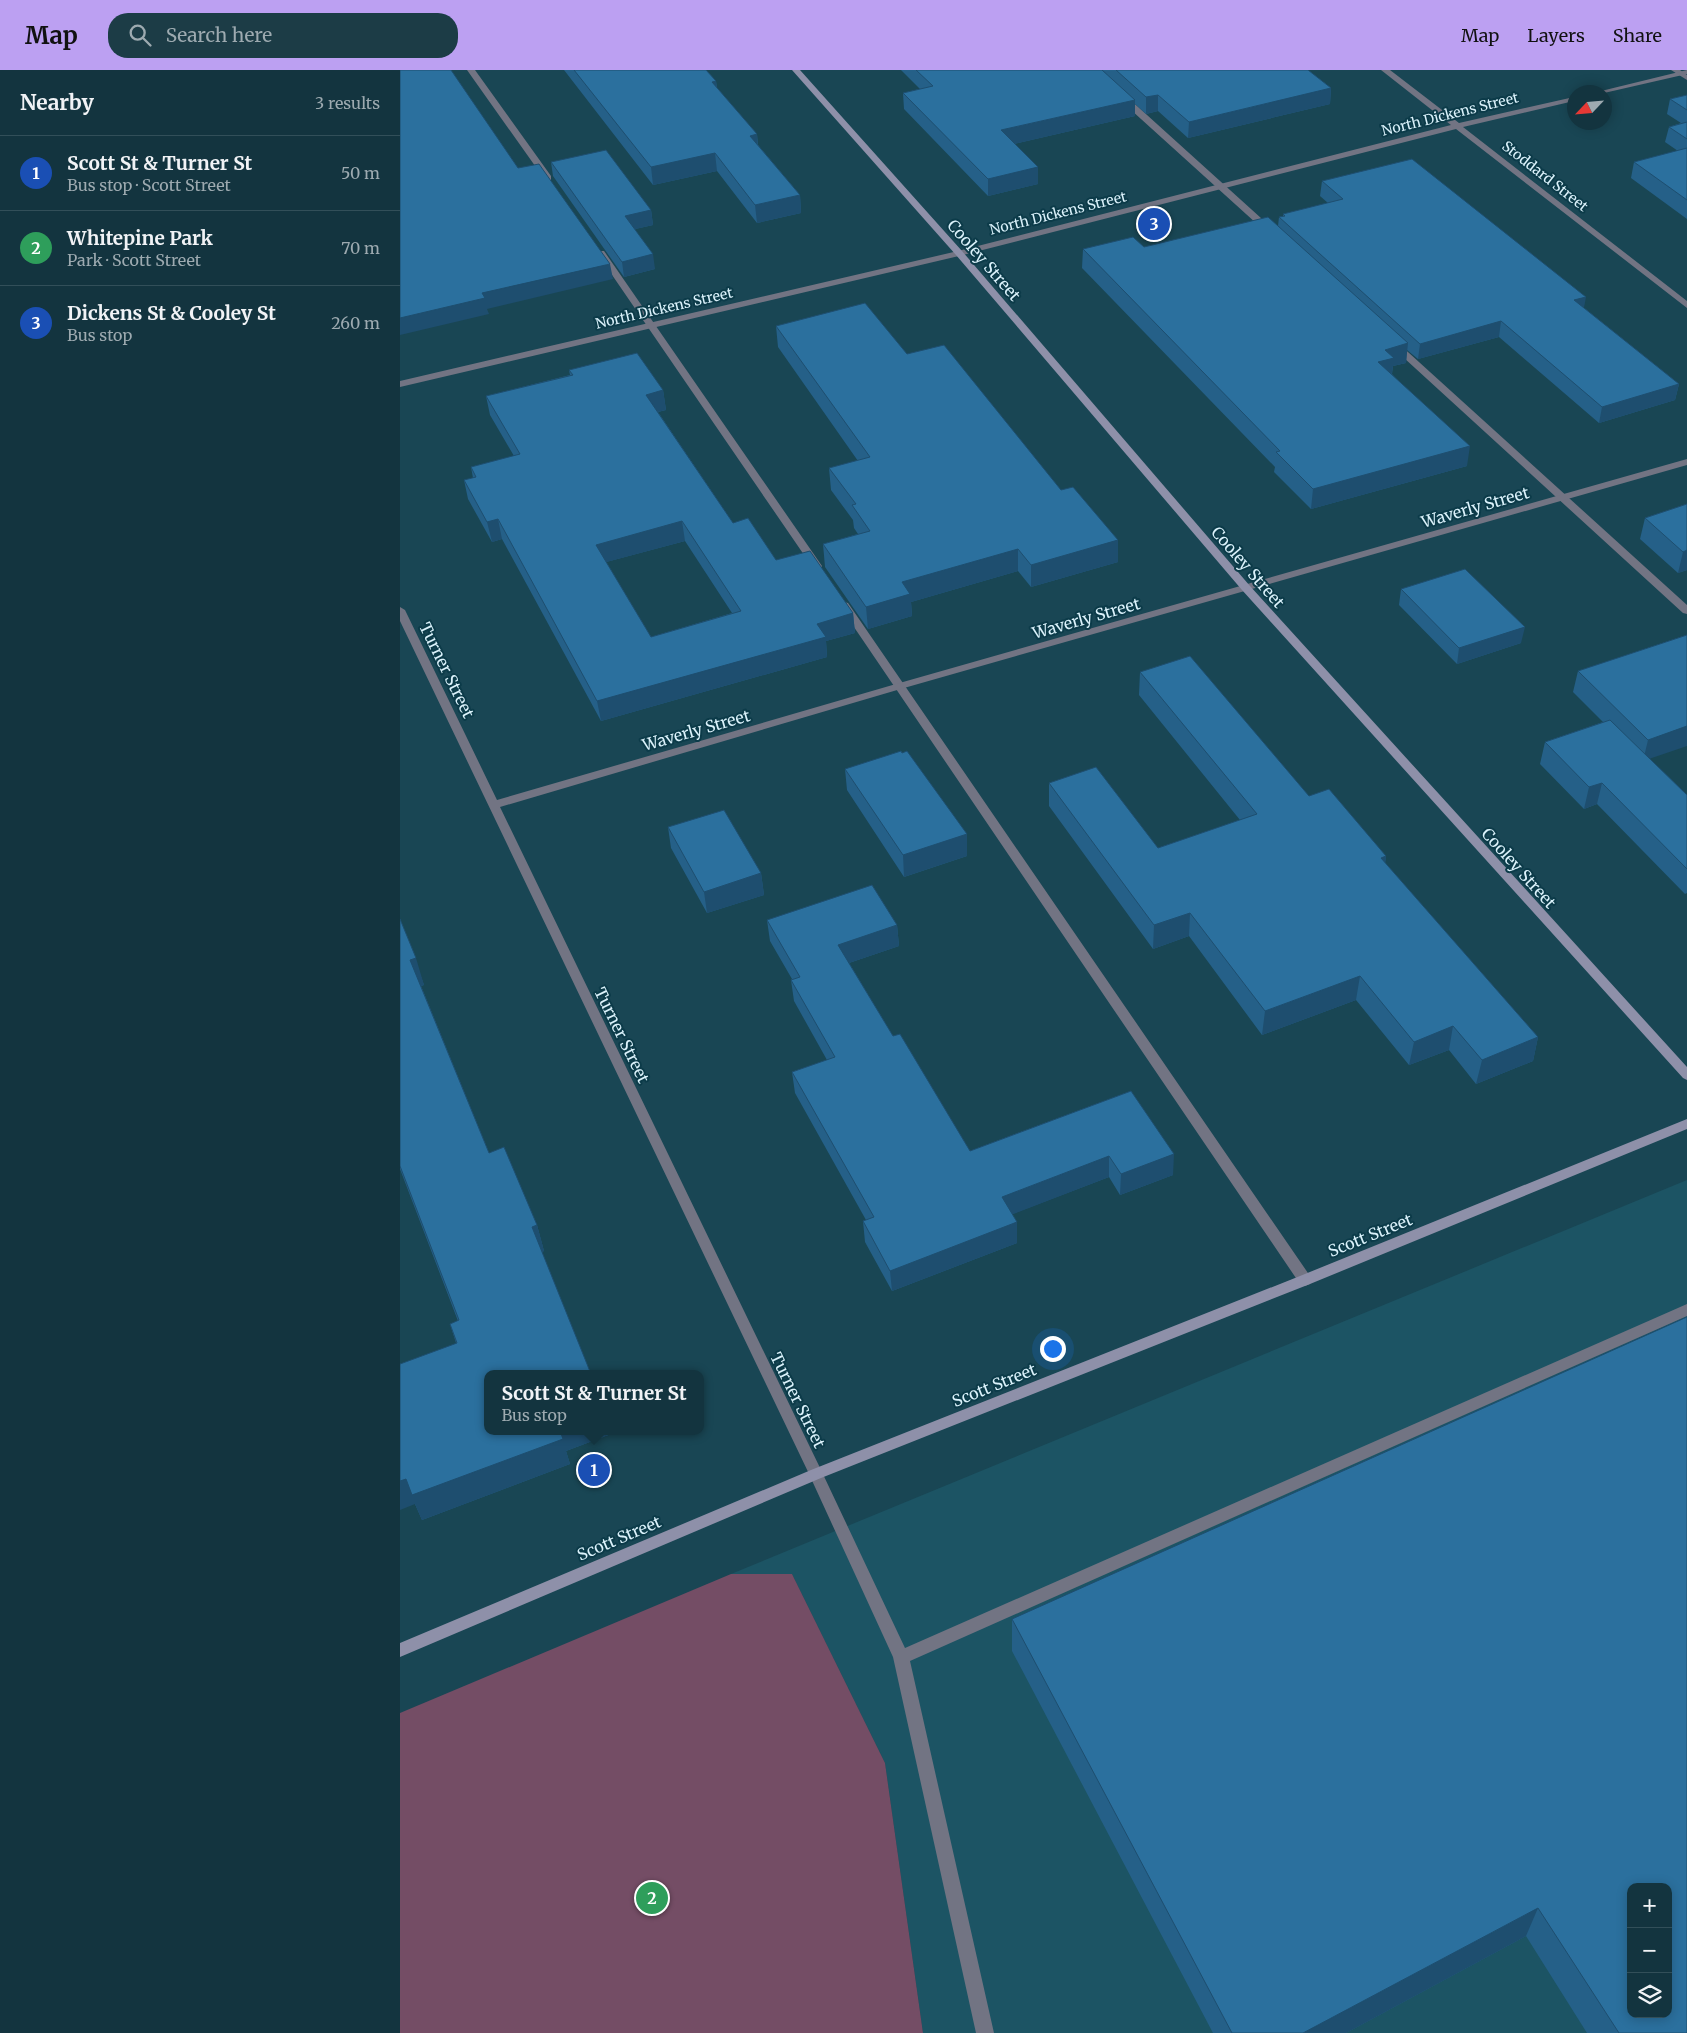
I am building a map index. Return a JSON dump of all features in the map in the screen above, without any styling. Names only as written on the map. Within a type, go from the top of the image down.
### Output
[{"type":"street","points":[[472,70],[556,189]]},
{"type":"street","name":"Cooley Street","points":[[796,70],[959,253],[1246,588],[1687,1075]]},
{"type":"street","name":"Stoddard Street","points":[[1385,70],[1687,305]]},
{"type":"street","points":[[1612,90],[1683,74]]},
{"type":"street","points":[[1113,89],[1279,240]]},
{"type":"street","name":"North Dickens Street","points":[[400,384],[959,253],[1458,126],[1567,101]]},
{"type":"street","points":[[596,245],[821,571]]},
{"type":"street","points":[[1389,340],[1687,611]]},
{"type":"street","name":"Waverly Street","points":[[493,805],[900,686],[1687,462]]},
{"type":"street","points":[[838,596],[1305,1280]]},
{"type":"street","name":"Turner Street","points":[[400,610],[816,1474],[901,1657],[985,2033]]},
{"type":"street","name":"Scott Street","points":[[400,1650],[816,1474],[1305,1280],[1687,1124]]},
{"type":"street","points":[[901,1657],[1687,1310]]},
{"type":"shaded area","points":[[1687,1180],[1687,2033],[923,2033],[885,1763],[792,1574],[731,1574]]},
{"type":"shaded area","points":[[731,1574],[792,1574],[885,1763],[923,2033],[400,2033],[400,1713]]},
{"type":"building","points":[[400,70],[451,70],[518,168],[539,164],[610,264],[482,293],[485,298],[400,318]]},
{"type":"building","points":[[574,70],[706,70],[716,81],[712,82],[757,134],[750,136],[800,195],[755,205],[715,153],[651,167]]},
{"type":"building","points":[[916,70],[1102,70],[1135,100],[1001,130],[1038,167],[988,179],[903,93],[933,86]]},
{"type":"building","points":[[1116,70],[1308,70],[1331,88],[1189,122],[1158,95],[1146,97]]},
{"type":"building","points":[[1687,95],[1687,110],[1670,99]]},
{"type":"building","points":[[1687,122],[1687,139],[1669,127]]},
{"type":"building","points":[[1687,148],[1687,200],[1634,162]]},
{"type":"building","points":[[606,150],[651,210],[625,216],[653,254],[622,262],[551,162]]},
{"type":"building","points":[[1412,159],[1586,297],[1574,300],[1679,384],[1602,407],[1501,321],[1420,344],[1279,217],[1285,216],[1283,214],[1343,199],[1322,181]]},
{"type":"building","points":[[1268,217],[1408,343],[1385,350],[1394,358],[1378,362],[1470,446],[1313,489],[1276,452],[1280,451],[1083,249],[1133,237],[1144,247]]},
{"type":"building","points":[[865,303],[907,354],[944,345],[1061,490],[1073,487],[1118,540],[1031,565],[1018,549],[902,582],[910,594],[866,607],[823,544],[870,531],[852,505],[856,504],[829,468],[870,457],[776,326]]},
{"type":"building","points":[[637,353],[663,390],[646,395],[733,523],[748,518],[776,560],[810,551],[853,613],[817,624],[826,637],[597,701],[498,519],[487,522],[464,480],[476,477],[471,467],[520,454],[486,396],[573,375],[569,370]],"holes":[[[682,521],[741,611],[651,637],[596,545]]]},
{"type":"building","points":[[1687,504],[1687,550],[1683,552],[1645,518]]},
{"type":"building","points":[[1465,569],[1525,627],[1459,648],[1401,589]]},
{"type":"building","points":[[1687,635],[1687,726],[1648,740],[1578,671]]},
{"type":"building","points":[[1190,656],[1309,796],[1329,789],[1386,856],[1381,858],[1538,1037],[1482,1060],[1453,1026],[1414,1042],[1360,976],[1265,1011],[1190,913],[1154,925],[1049,783],[1096,767],[1158,848],[1257,814],[1140,672]]},
{"type":"building","points":[[1610,720],[1687,795],[1687,869],[1602,783],[1589,787],[1545,742]]},
{"type":"building","points":[[901,751],[902,753],[907,751],[967,834],[903,855],[845,769]]},
{"type":"building","points":[[724,810],[761,873],[704,892],[668,827]]},
{"type":"building","points":[[872,885],[897,925],[838,945],[893,1036],[900,1034],[970,1151],[1131,1091],[1174,1154],[1121,1174],[1109,1156],[1002,1197],[1017,1222],[890,1271],[863,1221],[874,1217],[792,1072],[835,1057],[791,980],[800,977],[767,920]]},
{"type":"building","points":[[400,919],[416,958],[410,960],[489,1153],[504,1147],[537,1225],[532,1227],[589,1370],[484,1370],[484,1435],[562,1435],[563,1439],[412,1495],[406,1479],[400,1481],[400,1364],[457,1343],[450,1324],[459,1320],[400,1166]]},
{"type":"building","points":[[1687,1317],[1687,2033],[1619,2033],[1538,1908],[1303,2033],[1232,2033],[1012,1619]]},
{"type":"place","name":"Dickens St & Cooley St","points":[[1154,224]]},
{"type":"place","name":"Scott St & Turner St","points":[[594,1470]]},
{"type":"place","name":"Whitepine Park","points":[[652,1898]]}]
